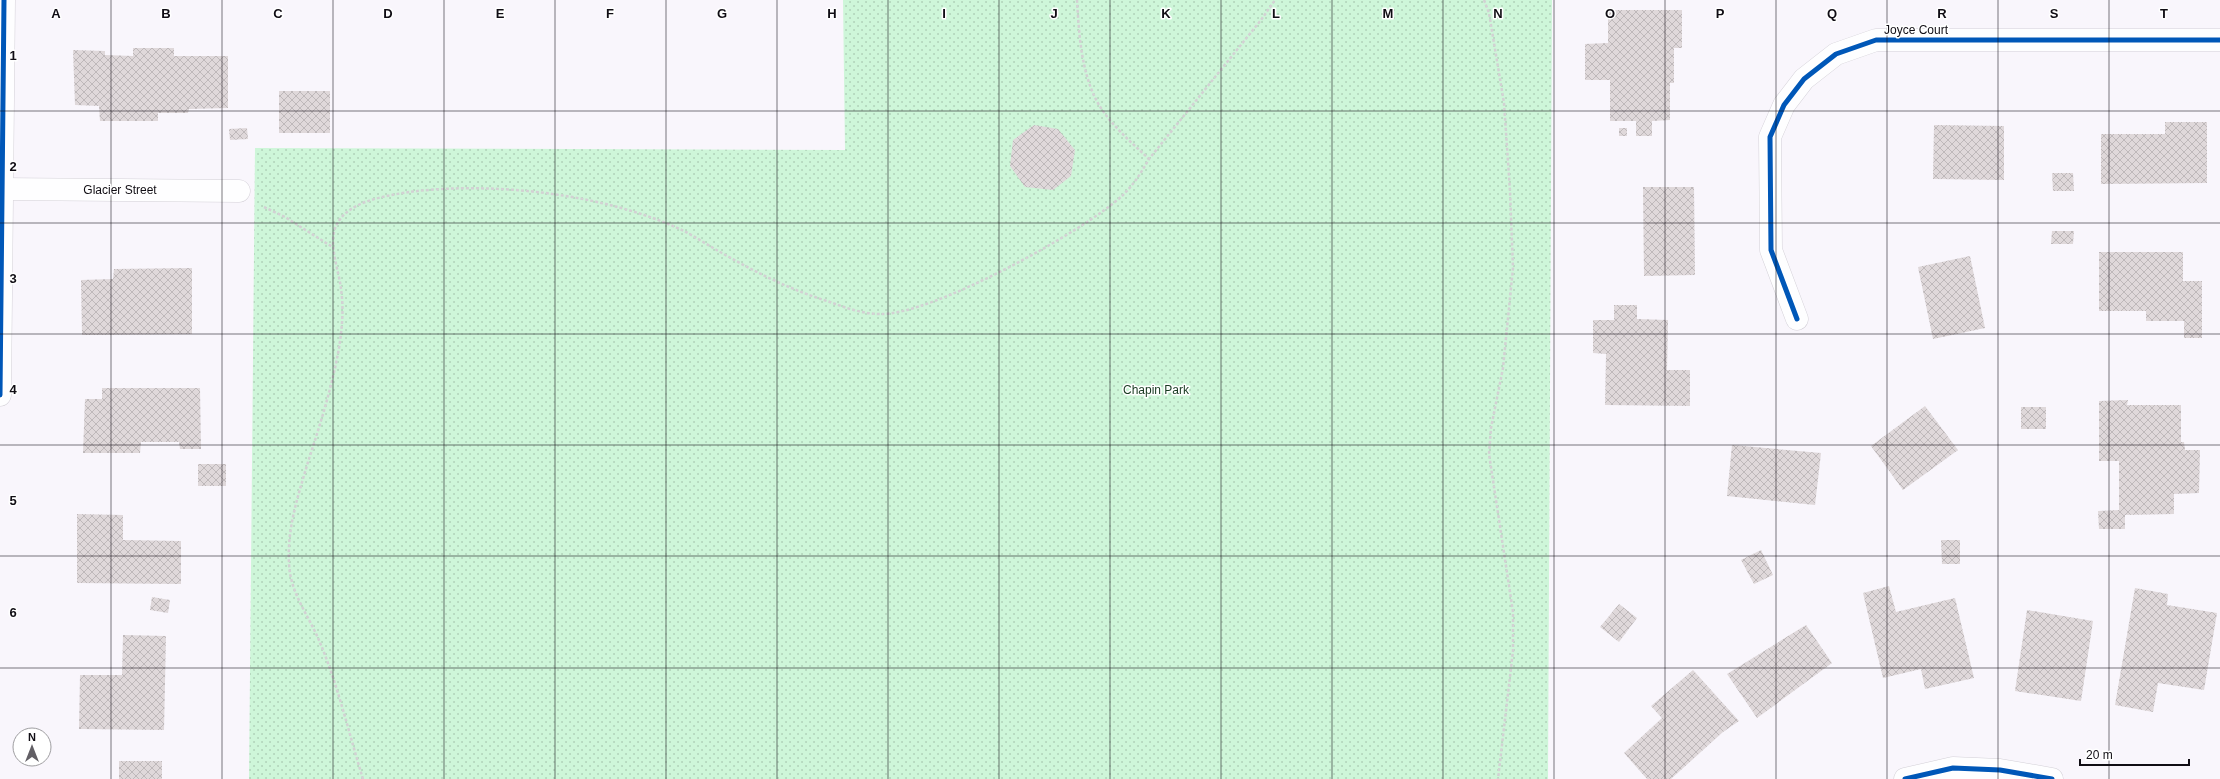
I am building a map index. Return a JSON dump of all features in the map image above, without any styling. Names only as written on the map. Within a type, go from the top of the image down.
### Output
[{"type":"street","points":[[0,395],[4,0]]},
{"type":"street","name":"Joyce Court","points":[[1797,319],[1771,250],[1770,137],[1784,105],[1804,79],[1836,54],[1876,40],[2220,40]]},
{"type":"street","name":"Glacier Street","points":[[1,189],[239,191]]},
{"type":"street","points":[[1905,779],[1953,768],[2000,770],[2052,779]]},
{"type":"path","points":[[1077,0],[1080,44],[1087,73],[1099,104],[1117,130],[1149,159]]},
{"type":"path","points":[[363,779],[318,638],[298,600],[290,580],[288,564],[289,541],[293,513],[335,372],[342,333],[341,286],[334,248],[333,233],[337,224],[348,210],[368,201],[398,194],[439,188],[484,188],[584,200],[654,219],[684,232],[734,260],[800,293],[854,310],[878,314],[901,313],[973,284],[1079,228],[1121,196],[1138,178],[1149,159],[1261,20],[1275,0]]},
{"type":"path","points":[[1484,0],[1490,13],[1504,103],[1513,230],[1513,268],[1503,368],[1491,428],[1490,454],[1513,612],[1513,651],[1498,779]]},
{"type":"path","points":[[239,191],[249,210],[257,210],[260,206],[285,217],[334,248]]},
{"type":"green space","name":"Chapin Park","points":[[843,0],[1552,0],[1548,779],[249,779],[255,148],[845,150]]},
{"type":"building","points":[[1608,10],[1682,10],[1682,48],[1674,48],[1674,83],[1670,83],[1670,120],[1652,121],[1652,136],[1636,136],[1636,121],[1610,121],[1610,80],[1585,80],[1585,44],[1608,43]]},
{"type":"building","points":[[133,48],[174,48],[174,56],[228,56],[228,108],[189,109],[188,113],[158,113],[158,121],[100,121],[99,106],[75,105],[73,50],[105,51],[105,55],[133,56]]},
{"type":"building","points":[[279,91],[330,91],[330,133],[279,133]]},
{"type":"building","points":[[2165,122],[2207,122],[2207,183],[2101,184],[2101,134],[2165,134]]},
{"type":"building","points":[[1034,125],[1058,129],[1075,150],[1071,176],[1053,190],[1025,187],[1010,166],[1013,140]]},
{"type":"building","points":[[1934,125],[2004,126],[2004,180],[1933,179]]},
{"type":"building","points":[[247,128],[248,139],[230,140],[229,129]]},
{"type":"building","points":[[1619,128],[1627,128],[1627,136],[1619,136]]},
{"type":"building","points":[[2052,173],[2073,173],[2074,191],[2053,191]]},
{"type":"building","points":[[1643,187],[1694,187],[1695,275],[1644,276]]},
{"type":"building","points":[[2052,231],[2074,231],[2073,244],[2051,244]]},
{"type":"building","points":[[2099,252],[2183,252],[2183,281],[2202,281],[2202,338],[2184,338],[2184,321],[2146,321],[2146,311],[2099,311]]},
{"type":"building","points":[[1970,256],[1985,328],[1933,339],[1918,267]]},
{"type":"building","points":[[192,268],[192,334],[82,335],[81,280],[113,279],[114,269]]},
{"type":"building","points":[[1614,305],[1637,305],[1637,319],[1668,320],[1667,370],[1690,370],[1690,406],[1605,405],[1606,354],[1593,353],[1593,320],[1614,320]]},
{"type":"building","points":[[102,388],[200,388],[201,449],[180,449],[179,442],[141,442],[140,453],[83,453],[85,399],[102,399]]},
{"type":"building","points":[[2128,400],[2127,405],[2181,405],[2181,442],[2184,442],[2185,450],[2200,450],[2199,493],[2174,494],[2174,514],[2125,515],[2125,529],[2099,529],[2098,511],[2119,510],[2119,461],[2099,461],[2099,401]]},
{"type":"building","points":[[1925,406],[1958,450],[1903,490],[1871,446]]},
{"type":"building","points":[[2021,407],[2046,407],[2046,429],[2021,429]]},
{"type":"building","points":[[1732,445],[1821,453],[1815,505],[1727,496]]},
{"type":"building","points":[[198,464],[226,464],[226,486],[198,486]]},
{"type":"building","points":[[77,514],[123,515],[123,540],[181,541],[181,584],[77,583]]},
{"type":"building","points":[[1941,540],[1960,540],[1960,564],[1942,564]]},
{"type":"building","points":[[1761,550],[1773,575],[1754,584],[1741,560]]},
{"type":"building","points":[[1889,586],[1896,612],[1955,598],[1974,678],[1925,689],[1921,669],[1883,678],[1863,593]]},
{"type":"building","points":[[2135,588],[2168,594],[2167,605],[2217,613],[2204,690],[2158,683],[2153,712],[2115,705]]},
{"type":"building","points":[[152,597],[170,600],[168,613],[150,610]]},
{"type":"building","points":[[1619,604],[1637,618],[1619,642],[1600,627]]},
{"type":"building","points":[[2027,610],[2093,621],[2081,701],[2015,691]]},
{"type":"building","points":[[1806,625],[1832,663],[1757,718],[1727,674]]},
{"type":"building","points":[[123,635],[166,636],[164,730],[79,729],[80,675],[122,675]]},
{"type":"building","points":[[1693,670],[1739,721],[1723,732],[1671,779],[1647,779],[1624,753],[1662,718],[1651,706]]},
{"type":"building","points":[[119,761],[162,761],[162,779],[119,779]]},
{"type":"cycle path","points":[[0,395],[4,0]]},
{"type":"cycle path","points":[[1797,319],[1771,250],[1770,137],[1784,105],[1804,79],[1836,54],[1876,40],[2220,40]]},
{"type":"cycle path","points":[[1905,779],[1953,768],[2000,770],[2052,779]]}]
